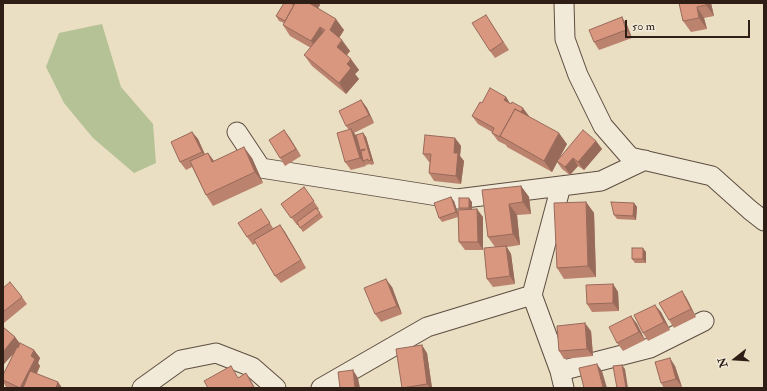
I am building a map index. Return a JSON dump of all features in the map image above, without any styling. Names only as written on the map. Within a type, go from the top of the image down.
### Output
[{"type":"street","points":[[564,3],[565,39],[578,75],[604,126],[630,157],[712,176],[764,222]]},
{"type":"street","points":[[237,132],[261,168],[457,199],[601,182],[645,160]]},
{"type":"street","points":[[561,186],[532,295],[562,379],[650,348],[704,321]]},
{"type":"street","points":[[321,388],[427,327],[532,295]]},
{"type":"street","points":[[142,388],[181,360],[216,353],[252,367],[276,388]]},
{"type":"green space","points":[[102,24],[121,87],[153,124],[156,163],[134,173],[93,138],[64,103],[46,67],[59,33]]},
{"type":"building","points":[[284,3],[294,5],[285,21],[276,16]]},
{"type":"building","points":[[295,3],[309,3],[336,19],[330,30],[342,40],[337,47],[351,59],[347,64],[351,68],[339,83],[304,55],[325,30],[320,27],[311,41],[283,25]]},
{"type":"building","points":[[679,3],[706,3],[706,5],[697,7],[699,18],[683,21]]},
{"type":"building","points":[[486,15],[503,42],[490,51],[472,23]]},
{"type":"building","points":[[622,17],[626,30],[594,42],[589,30]]},
{"type":"building","points":[[490,88],[506,97],[504,100],[511,104],[512,102],[523,108],[521,112],[515,109],[500,137],[492,133],[494,128],[472,116],[480,102],[482,103]]},
{"type":"building","points":[[361,100],[369,115],[346,126],[339,111]]},
{"type":"building","points":[[515,109],[559,133],[544,161],[500,136]]},
{"type":"building","points":[[351,129],[360,158],[345,162],[337,133]]},
{"type":"building","points":[[284,130],[296,149],[280,158],[269,140]]},
{"type":"building","points":[[583,130],[596,141],[578,162],[573,158],[565,167],[557,161]]},
{"type":"building","points":[[192,132],[202,152],[180,162],[171,142]]},
{"type":"building","points":[[363,133],[371,160],[368,161],[368,159],[363,161],[361,151],[365,149],[360,150],[356,135]]},
{"type":"building","points":[[425,135],[455,138],[454,153],[458,153],[456,176],[429,173],[431,154],[423,154]]},
{"type":"building","points":[[244,147],[255,172],[206,195],[190,161],[208,153],[212,162]]},
{"type":"building","points":[[521,186],[523,202],[509,204],[513,234],[488,237],[482,190]]},
{"type":"building","points":[[304,187],[314,201],[291,218],[281,204]]},
{"type":"building","points":[[451,197],[456,212],[439,218],[434,203]]},
{"type":"building","points":[[459,198],[469,198],[469,208],[459,208]]},
{"type":"building","points":[[586,202],[588,266],[557,268],[554,203]]},
{"type":"building","points":[[611,202],[634,203],[633,216],[614,215]]},
{"type":"building","points":[[316,208],[320,213],[300,228],[297,222]]},
{"type":"building","points":[[261,209],[270,223],[247,237],[238,223]]},
{"type":"building","points":[[477,209],[478,242],[459,242],[458,210]]},
{"type":"building","points":[[280,225],[301,260],[275,276],[254,240]]},
{"type":"building","points":[[506,246],[510,276],[487,279],[484,248]]},
{"type":"building","points":[[632,248],[643,248],[643,259],[632,259]]},
{"type":"building","points":[[386,279],[397,306],[375,314],[364,288]]},
{"type":"building","points":[[10,282],[22,297],[3,312],[3,288]]},
{"type":"building","points":[[613,284],[613,303],[587,304],[586,285]]},
{"type":"building","points":[[682,291],[691,309],[669,320],[659,303]]},
{"type":"building","points":[[655,305],[664,322],[643,333],[634,315]]},
{"type":"building","points":[[631,316],[639,332],[617,343],[609,327]]},
{"type":"building","points":[[585,323],[587,349],[559,351],[557,326]]},
{"type":"building","points":[[3,327],[15,337],[3,352]]},
{"type":"building","points":[[20,343],[34,350],[31,356],[35,359],[20,388],[3,380],[3,375]]},
{"type":"building","points":[[422,345],[427,384],[402,388],[396,349]]},
{"type":"building","points":[[670,358],[676,379],[661,383],[655,362]]},
{"type":"building","points":[[597,364],[603,387],[584,388],[579,368]]},
{"type":"building","points":[[622,365],[626,388],[617,388],[613,366]]},
{"type":"building","points":[[231,366],[238,378],[246,373],[254,388],[208,388],[204,381]]},
{"type":"building","points":[[353,370],[355,388],[340,388],[338,372]]},
{"type":"building","points":[[30,371],[58,382],[56,388],[23,388]]}]
